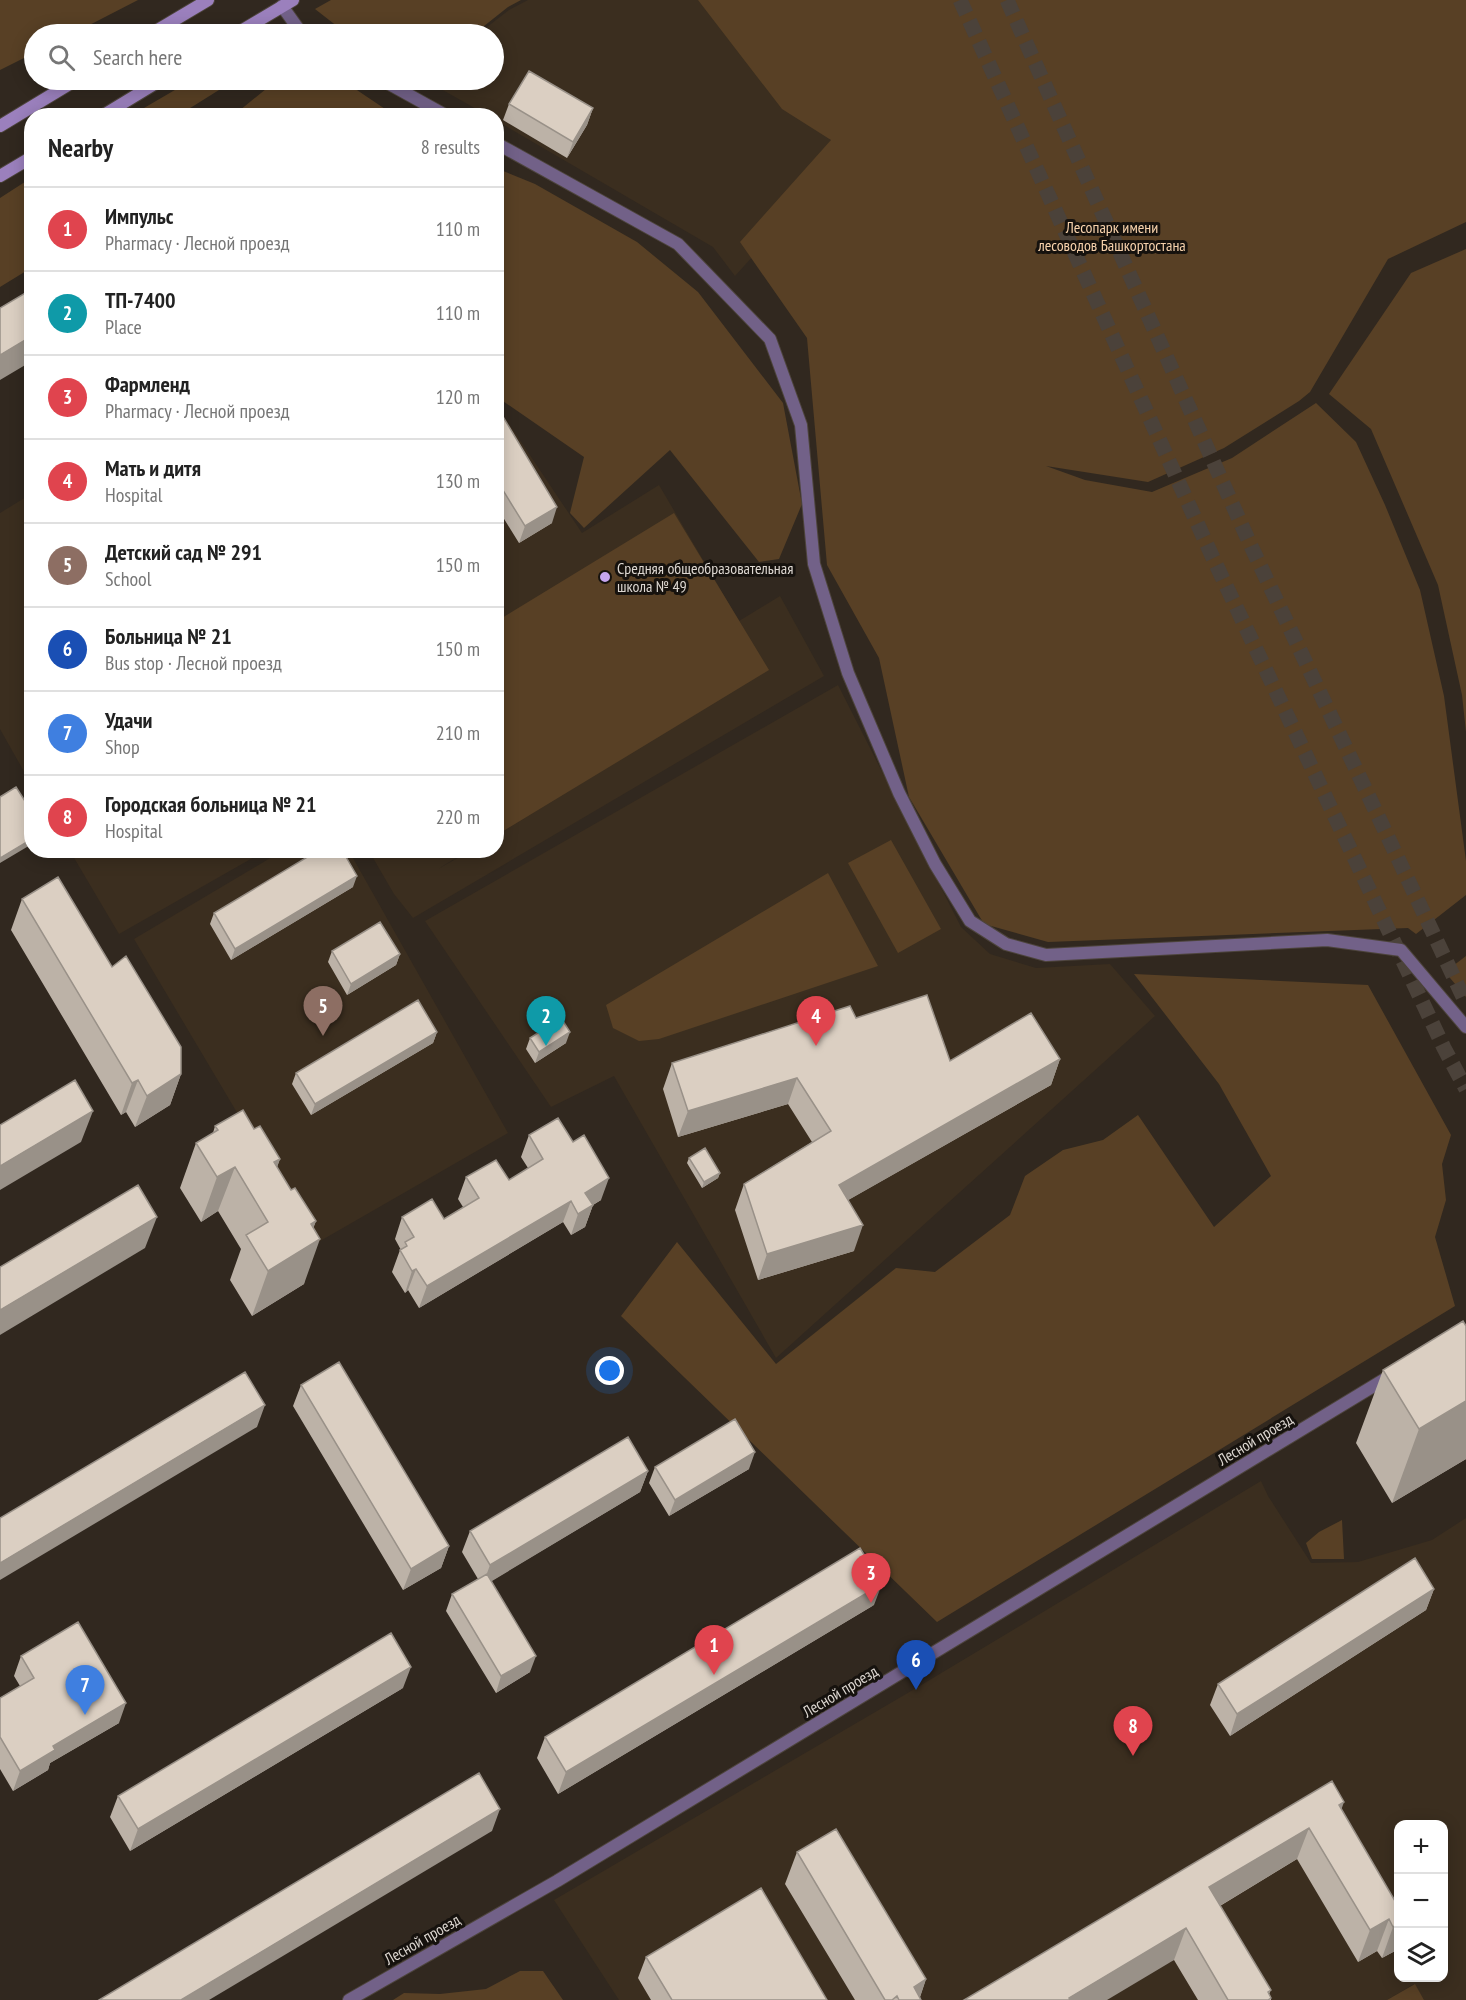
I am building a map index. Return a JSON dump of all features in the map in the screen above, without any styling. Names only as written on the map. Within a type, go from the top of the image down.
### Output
[{"type":"main road","points":[[168,24],[208,0]]},
{"type":"main road","points":[[253,24],[288,3]]},
{"type":"main road","points":[[30,108],[59,90]]},
{"type":"main road","points":[[115,108],[145,90]]},
{"type":"main road","points":[[0,126],[24,111]]},
{"type":"main road","points":[[0,176],[24,162]]},
{"type":"street","points":[[288,3],[297,24]]},
{"type":"street","points":[[400,90],[433,108]]},
{"type":"street","points":[[504,147],[678,244],[770,339],[801,425],[814,564],[848,673],[899,793],[935,864],[970,921],[1006,944],[1046,955],[1327,940],[1401,951],[1466,1027]]},
{"type":"street","name":"Лесной проезд","points":[[349,2000],[556,1881],[1405,1366]]},
{"type":"shaded area","points":[[528,0],[714,0],[844,156],[735,276],[713,247],[504,125],[504,108],[475,108],[443,90],[504,90],[504,24],[491,24],[509,10]]},
{"type":"shaded area","name":"Средняя общеобразовательная школа № 49","points":[[504,416],[582,533],[659,485],[739,621],[780,596],[824,676],[413,918],[394,894],[373,858],[456,858],[438,869],[458,858],[504,858],[504,831],[620,760],[504,829]]},
{"type":"shaded area","points":[[24,498],[24,772],[0,729],[0,513]]},
{"type":"shaded area","points":[[838,685],[961,927],[990,954],[1036,968],[1110,964],[1155,1016],[776,1358],[614,1076],[551,1107],[425,921]]},
{"type":"shaded area","points":[[74,858],[253,858],[119,934]]},
{"type":"shaded area","points":[[270,858],[353,858],[508,1133],[315,1244],[134,939]]},
{"type":"shaded area","points":[[1261,1481],[1268,1496],[1311,1563],[1358,1562],[1432,1540],[1466,1518],[1466,2000],[1424,2000],[1414,1984],[1387,2000],[619,2000],[554,1900],[918,1687]]},
{"type":"green space","points":[[0,0],[138,0],[91,24],[24,24],[24,58],[0,70]]},
{"type":"green space","points":[[331,0],[521,0],[487,24],[334,24],[315,9]]},
{"type":"green space","name":"Лесопарк имени лесоводов Башкортостана","points":[[698,0],[1466,0],[1466,222],[1388,259],[1310,392],[1224,448],[1148,482],[1046,466],[1085,480],[1152,492],[1232,458],[1316,403],[1356,442],[1420,590],[1444,696],[1466,861],[1466,895],[1416,934],[1408,928],[1048,942],[984,924],[909,797],[879,658],[827,565],[807,338],[740,242],[831,140],[782,109]]},
{"type":"green space","points":[[175,90],[219,90],[190,108],[144,108]]},
{"type":"green space","points":[[265,90],[357,90],[384,108],[243,108]]},
{"type":"green space","points":[[504,171],[535,184],[637,242],[698,292],[783,403],[802,504],[779,559],[759,562],[670,450],[584,528],[570,513],[584,457],[504,402]]},
{"type":"green space","points":[[24,183],[24,272],[0,287],[0,198]]},
{"type":"green space","points":[[1466,249],[1466,732],[1462,695],[1438,585],[1371,429],[1329,394],[1411,273]]},
{"type":"green space","name":"Средняя общеобразовательная школа № 49","points":[[674,513],[769,670],[504,831],[504,617]]},
{"type":"green space","points":[[891,840],[941,929],[898,953],[848,863]]},
{"type":"green space","points":[[828,873],[878,966],[659,1039],[639,1041],[613,1028],[606,1005]]},
{"type":"green space","points":[[1466,956],[1466,997],[1445,972]]},
{"type":"green space","points":[[1134,974],[1368,985],[1451,1135],[1442,1164],[1446,1200],[1435,1237],[1455,1306],[937,1622],[621,1316],[677,1242],[776,1364],[896,1268],[935,1272],[1010,1215],[1025,1176],[1063,1150],[1103,1140],[1138,1115],[1214,1227],[1271,1176],[1219,1084]]},
{"type":"green space","points":[[1342,1520],[1344,1559],[1312,1559],[1306,1543],[1319,1532]]},
{"type":"green space","points":[[520,1971],[543,1971],[563,2000],[393,2000],[404,1993],[440,1994],[486,1989]]},
{"type":"green space","points":[[1415,1984],[1424,2000],[1387,2000]]},
{"type":"building","points":[[529,71],[593,108],[573,142],[509,104]]},
{"type":"building","points":[[24,294],[24,341],[0,355],[0,308]]},
{"type":"building","points":[[504,418],[557,507],[525,526],[504,492]]},
{"type":"building","points":[[16,787],[24,800],[24,844],[0,858],[0,797]]},
{"type":"building","points":[[306,858],[347,858],[357,876],[235,949],[214,913]]},
{"type":"building","points":[[58,877],[112,967],[126,956],[181,1047],[181,1074],[147,1096],[138,1080],[132,1083],[22,899]]},
{"type":"building","points":[[380,922],[400,954],[351,984],[332,951]]},
{"type":"building","points":[[927,995],[950,1061],[1031,1013],[1060,1059],[839,1185],[863,1225],[767,1254],[744,1184],[831,1131],[797,1078],[688,1111],[672,1063],[850,1006],[856,1018]]},
{"type":"building","points":[[418,1000],[437,1032],[315,1104],[296,1073]]},
{"type":"building","points":[[561,1018],[570,1032],[539,1052],[530,1038]]},
{"type":"building","points":[[75,1080],[93,1111],[0,1166],[0,1125]]},
{"type":"building","points":[[243,1110],[254,1129],[260,1126],[280,1159],[274,1162],[291,1190],[295,1188],[316,1221],[311,1224],[320,1239],[268,1271],[246,1235],[268,1222],[235,1167],[217,1177],[196,1143],[218,1130],[215,1126]]},
{"type":"building","points":[[558,1118],[573,1142],[584,1135],[609,1178],[585,1193],[593,1205],[578,1214],[571,1201],[427,1286],[416,1269],[412,1271],[400,1250],[407,1246],[405,1242],[414,1237],[402,1217],[432,1199],[444,1219],[479,1198],[466,1177],[496,1160],[509,1180],[543,1159],[529,1135]]},
{"type":"building","points":[[705,1148],[720,1173],[704,1182],[689,1158]]},
{"type":"building","points":[[138,1185],[157,1217],[0,1310],[0,1267]]},
{"type":"building","points":[[1463,1321],[1466,1326],[1466,1401],[1419,1429],[1383,1370]]},
{"type":"building","points":[[339,1362],[449,1546],[411,1569],[301,1385]]},
{"type":"building","points":[[245,1372],[265,1405],[0,1563],[0,1518]]},
{"type":"building","points":[[735,1419],[755,1452],[675,1500],[655,1467]]},
{"type":"building","points":[[628,1437],[648,1471],[490,1565],[470,1531]]},
{"type":"building","points":[[860,1548],[882,1584],[566,1772],[545,1737]]},
{"type":"building","points":[[1415,1558],[1434,1589],[1237,1714],[1218,1684]]},
{"type":"building","points":[[487,1574],[536,1656],[501,1676],[452,1594]]},
{"type":"building","points":[[78,1622],[126,1703],[53,1746],[55,1750],[20,1771],[0,1737],[0,1698],[34,1678],[21,1656]]},
{"type":"building","points":[[391,1633],[411,1667],[138,1829],[118,1796]]},
{"type":"building","points":[[479,1773],[500,1809],[181,2000],[99,2000]]},
{"type":"building","points":[[1332,1781],[1344,1802],[1339,1805],[1394,1899],[1394,1926],[1389,1919],[1370,1930],[1309,1828],[1209,1887],[1271,1990],[1268,1992],[1271,1998],[1268,2000],[1228,2000],[1186,1928],[1069,1998],[1070,2000],[964,2000]]},
{"type":"building","points":[[836,1829],[926,1979],[914,1987],[921,2000],[899,2000],[897,1996],[892,2000],[885,2000],[797,1852]]},
{"type":"building","points":[[761,1888],[827,2000],[672,2000],[646,1957]]},
{"type":"tunnel","points":[[960,0],[1213,558],[1444,1048],[1466,1089]]},
{"type":"tunnel","points":[[1007,0],[1251,546],[1466,1003]]},
{"type":"place","name":"Средняя общеобразовательная школа № 49","points":[[605,577]]},
{"type":"place","name":"Детский сад № 291","points":[[323,1036]]},
{"type":"place","name":"ТП-7400","points":[[546,1046]]},
{"type":"place","name":"Мать и дитя","points":[[816,1046]]},
{"type":"place","name":"Фармленд","points":[[871,1603]]},
{"type":"place","name":"Импульс","points":[[714,1675]]},
{"type":"place","name":"Больница № 21","points":[[916,1690]]},
{"type":"place","name":"Удачи","points":[[85,1715]]},
{"type":"place","name":"Городская больница № 21","points":[[1133,1756]]}]
